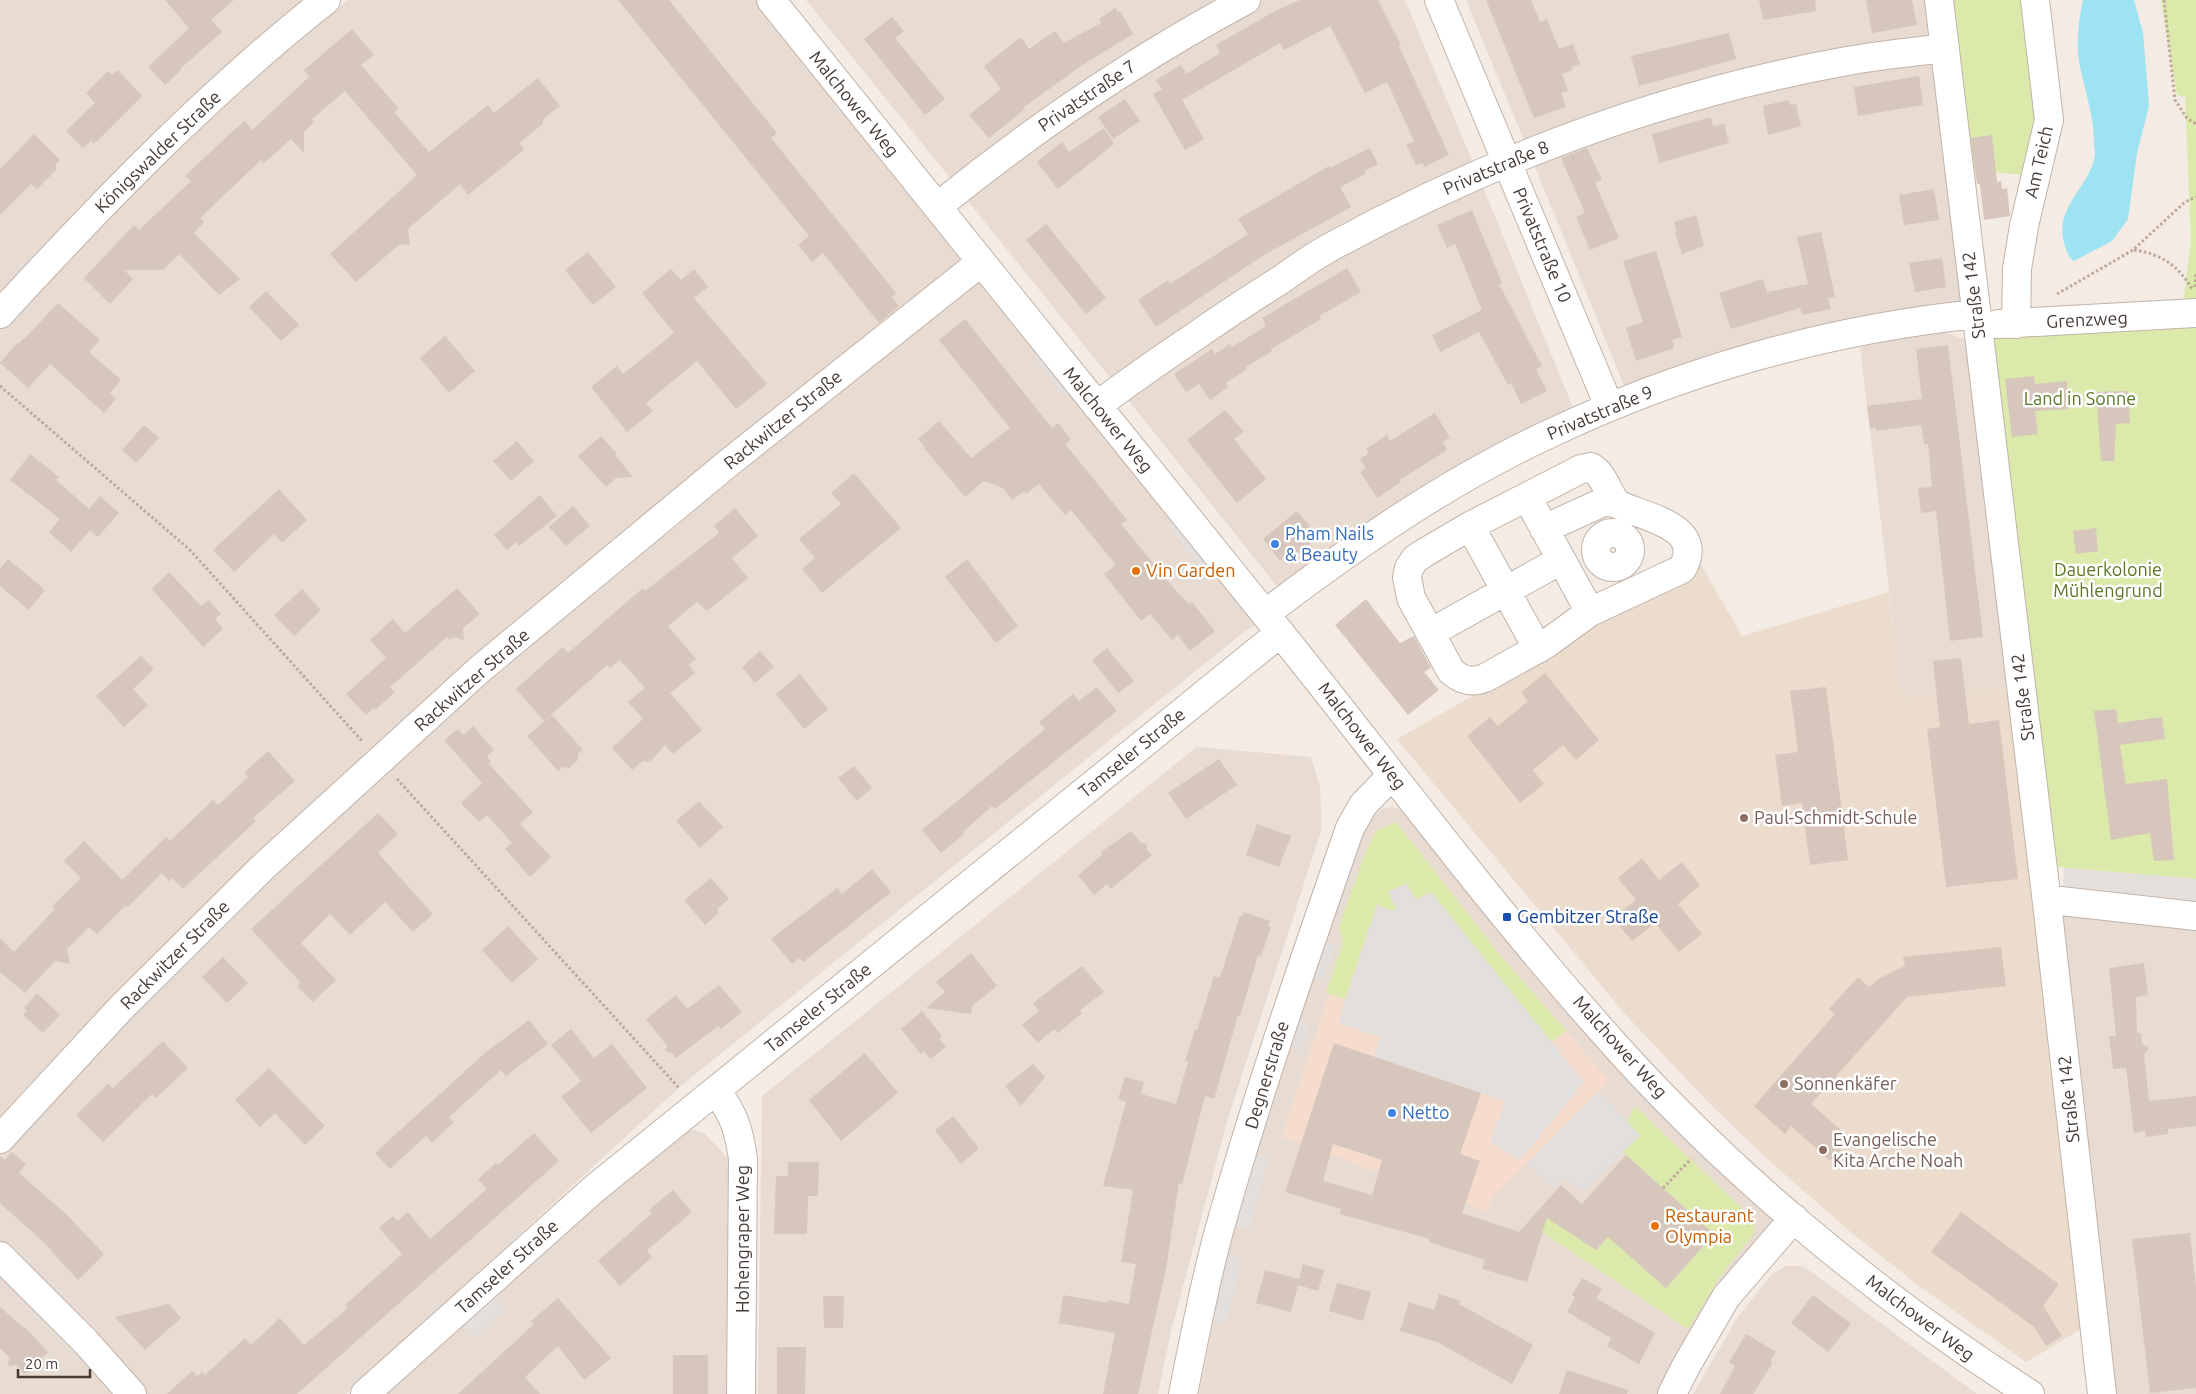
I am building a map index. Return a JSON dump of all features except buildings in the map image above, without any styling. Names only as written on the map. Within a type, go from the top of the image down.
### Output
[{"type":"street","name":"Königswalder Straße","points":[[0,314],[78,228],[183,125],[298,22],[326,0]]},
{"type":"street","name":"Privatstraße 7","points":[[937,207],[1058,114],[1124,70],[1190,30],[1246,0]]},
{"type":"street","name":"Privatstraße 10","points":[[1439,0],[1609,406]]},
{"type":"street","name":"Straße 142","points":[[1939,0],[2047,903],[2102,1394]]},
{"type":"street","name":"Am Teich","points":[[2016,324],[2018,269],[2024,226],[2049,120],[2035,0]]},
{"type":"street","name":"Malchower Weg","points":[[778,2],[937,207],[1392,775],[1597,1026],[1645,1078],[1709,1141],[1835,1253],[1975,1359],[2030,1394]]},
{"type":"street","name":"Privatstraße 8","points":[[1097,406],[1121,387],[1217,321],[1327,249],[1422,200],[1507,161],[1619,120],[1721,90],[1849,60],[1945,48]]},
{"type":"street","name":"Rackwitzer Straße","points":[[0,1139],[70,1062],[262,868],[479,670],[726,465],[981,262]]},
{"type":"street","name":"Grenzweg","points":[[1977,319],[2016,324],[2195,312]]},
{"type":"street","name":"Privatstraße 9","points":[[1272,623],[1291,593],[1372,536],[1455,484],[1545,435],[1609,406],[1721,367],[1816,341],[1924,319],[1977,319]]},
{"type":"street","points":[[1553,524],[1614,521],[1670,525],[1679,533],[1686,546],[1688,560],[1682,570],[1634,590],[1590,612],[1531,652],[1481,680],[1476,682],[1466,681],[1458,677],[1451,671],[1410,598],[1406,578],[1415,559],[1464,529],[1581,468],[1590,467],[1598,471],[1614,521],[1629,548],[1627,558],[1621,564],[1634,590]]},
{"type":"street","points":[[1527,497],[1553,524],[1561,560],[1590,612]]},
{"type":"street","points":[[1553,524],[1614,521]]},
{"type":"street","points":[[1464,529],[1531,652]]},
{"type":"street","points":[[1430,634],[1561,560]]},
{"type":"street","name":"Tamseler Straße","points":[[365,1394],[594,1189],[706,1099],[1272,623]]},
{"type":"street","name":"Degnerstraße","points":[[1183,1394],[1198,1315],[1219,1232],[1292,994],[1350,828],[1363,804],[1392,775]]},
{"type":"street","points":[[2047,903],[2061,901],[2196,916]]},
{"type":"street","name":"Hohengraper Weg","points":[[706,1099],[730,1109],[740,1136],[744,1159],[741,1394]]},
{"type":"street","points":[[1672,1394],[1726,1297],[1794,1218]]},
{"type":"street","points":[[0,1256],[85,1341],[132,1394]]},
{"type":"path","points":[[2164,0],[2175,100],[2187,118],[2196,124]]},
{"type":"path","points":[[2052,298],[2133,250],[2184,202],[2196,197]]},
{"type":"path","points":[[2133,250],[2148,252],[2169,261],[2184,274],[2195,312]]},
{"type":"path","points":[[0,386],[190,550],[380,761],[706,1099]]},
{"type":"path","points":[[1663,1188],[1692,1158]]},
{"type":"shaded area","points":[[0,0],[320,0],[0,297]]},
{"type":"shaded area","points":[[348,0],[756,0],[959,252],[961,259],[959,266],[374,750],[0,1125],[0,324],[196,125]]},
{"type":"shaded area","points":[[806,0],[1227,0],[955,184]]},
{"type":"shaded area","points":[[1259,0],[1405,0],[1474,165],[1116,385],[963,195],[1018,153]]},
{"type":"shaded area","points":[[1466,0],[1930,0],[1935,40],[1525,143]]},
{"type":"shaded area","points":[[1937,55],[1967,303],[1625,388],[1531,157],[1663,112]]},
{"type":"shaded area","points":[[1480,180],[1574,410],[1280,590],[1125,396],[1237,313]]},
{"type":"shaded area","points":[[975,282],[982,283],[1257,624],[1244,632],[683,1084],[346,1394],[142,1394],[0,1243],[0,1152],[142,999],[391,763],[967,285]]},
{"type":"shaded area","points":[[1938,330],[1969,341],[2011,687],[1902,698],[1860,347]]},
{"type":"shaded area","points":[[1039,350],[1073,393],[1063,395],[1033,356]]},
{"type":"shaded area","points":[[1174,521],[1209,564],[1203,569],[1168,526]]},
{"type":"shaded area","points":[[1701,565],[1742,636],[1889,592],[1902,698],[2011,687],[2086,1326],[2026,1362],[1918,1285],[1854,1235],[1765,1157],[1708,1102],[1624,1013],[1397,739]]},
{"type":"shaded area","points":[[1197,747],[1311,757],[1320,787],[1322,828],[1228,1118],[1171,1331],[1158,1394],[758,1394],[762,1096]]},
{"type":"shaded area","points":[[1393,807],[1408,813],[1771,1215],[1773,1223],[1659,1394],[1199,1394],[1212,1329],[1205,1328],[1274,1077],[1366,823],[1382,809]]},
{"type":"shaded area","points":[[2064,868],[2196,879],[2196,901],[2063,886]]},
{"type":"shaded area","points":[[1406,883],[1416,900],[1431,892],[1584,1082],[1520,1160],[1490,1142],[1505,1101],[1374,1057],[1380,1037],[1338,1023],[1377,905],[1392,911],[1396,909],[1388,892]]},
{"type":"shaded area","points":[[1447,888],[1504,960],[1610,1081],[1492,1198],[1487,1212],[1282,1137],[1359,904]]},
{"type":"shaded area","points":[[2067,913],[2196,928],[2196,1394],[2111,1394],[2060,916]]},
{"type":"shaded area","points":[[1320,940],[1335,946],[1322,981],[1307,976]]},
{"type":"shaded area","points":[[1293,1018],[1310,1024],[1302,1051],[1285,1045]]},
{"type":"shaded area","points":[[1598,1092],[1640,1135],[1583,1192],[1565,1176],[1554,1188],[1527,1164]]},
{"type":"shaded area","points":[[684,1130],[695,1130],[704,1133],[726,1156],[730,1163],[729,1394],[383,1394],[674,1136]]},
{"type":"shaded area","points":[[1253,1153],[1269,1157],[1249,1230],[1232,1225]]},
{"type":"shaded area","points":[[1224,1254],[1242,1258],[1226,1324],[1208,1319]]},
{"type":"shaded area","points":[[1786,1266],[1802,1266],[1814,1274],[1977,1394],[1693,1394],[1737,1318],[1771,1275]]},
{"type":"shaded area","points":[[0,1270],[116,1394],[0,1394]]},
{"type":"shaded area","points":[[494,1296],[506,1309],[475,1337],[462,1323]]},
{"type":"green space","points":[[1947,0],[2040,0],[2054,117],[2020,308],[2048,318],[2183,306],[2191,240],[2185,97],[2177,95],[2161,0],[2196,0],[2196,879],[2058,867],[1984,313],[2005,312],[2027,175],[1990,172],[1967,175]]},
{"type":"green space","points":[[1396,822],[1504,960],[1566,1030],[1537,1054],[1550,1040],[1431,892],[1393,911],[1377,905],[1345,999],[1326,993],[1343,942],[1339,926],[1367,848],[1376,831]]},
{"type":"green space","points":[[1635,1106],[1755,1221],[1754,1233],[1720,1277],[1688,1329],[1528,1223],[1537,1211],[1596,1250],[1608,1237],[1666,1288],[1714,1234],[1623,1152],[1640,1136],[1627,1123]]},
{"type":"water","points":[[2083,0],[2134,0],[2143,33],[2149,106],[2137,153],[2128,219],[2112,241],[2074,261],[2066,249],[2062,235],[2063,222],[2067,210],[2087,177],[2095,154],[2092,122],[2078,54],[2078,31]]},
{"type":"place","name":"Pham Nails & Beauty","points":[[1275,544]]},
{"type":"place","name":"Vin Garden","points":[[1136,571]]},
{"type":"place","name":"Paul-Schmidt-Schule","points":[[1744,818]]},
{"type":"place","name":"Gembitzer Straße","points":[[1507,917]]},
{"type":"place","name":"Sonnenkäfer","points":[[1784,1084]]},
{"type":"place","name":"Netto","points":[[1392,1113]]},
{"type":"place","name":"Evangelische Kita Arche Noah","points":[[1823,1150]]},
{"type":"place","name":"Restaurant Olympia","points":[[1655,1226]]},
{"type":"park label","name":"Land in Sonne","points":[[2080,399]]},
{"type":"park label","name":"Dauerkolonie Mühlengrund","points":[[2108,580]]}]
